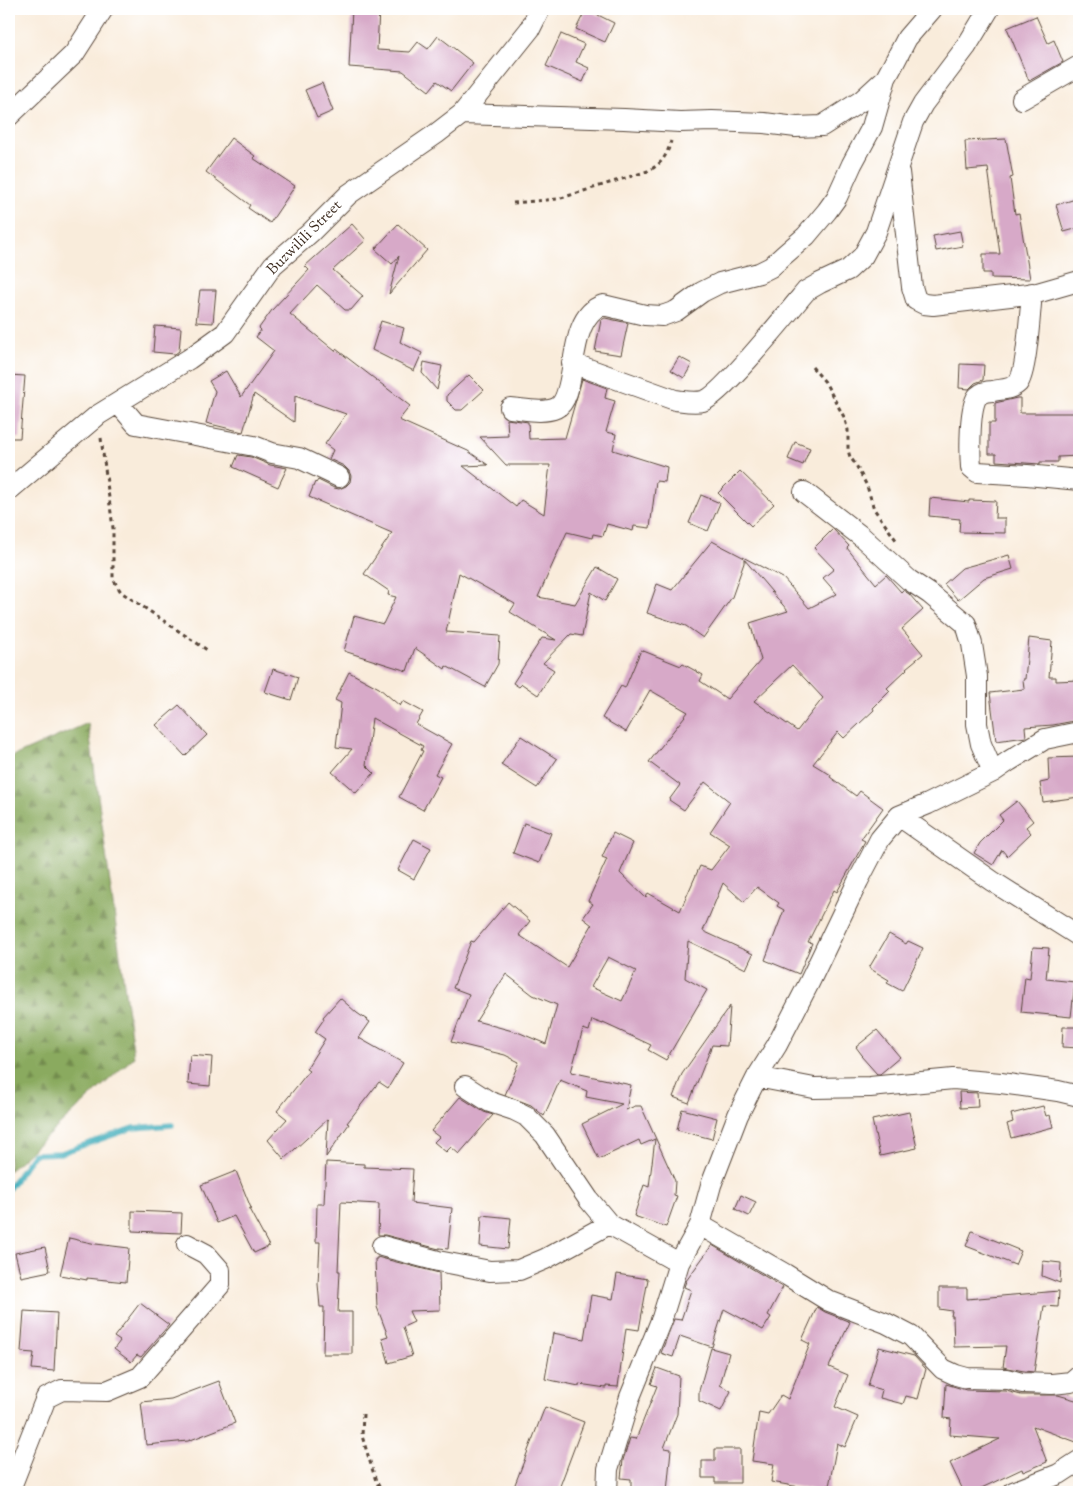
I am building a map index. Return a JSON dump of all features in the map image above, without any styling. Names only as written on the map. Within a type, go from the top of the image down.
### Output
[{"type":"street","points":[[9,116],[74,54],[103,9]]},
{"type":"street","name":"Buzwilili Street","points":[[9,490],[98,415],[188,359],[225,333],[273,265],[310,233],[349,194],[462,114],[530,29],[540,9]]},
{"type":"street","points":[[510,408],[551,410],[558,408],[564,402],[582,326],[591,311],[596,307],[603,305],[645,316],[662,316],[676,311],[702,292],[720,283],[759,273],[771,267],[806,236],[827,212],[837,197],[872,127],[886,78],[907,38],[932,9]]},
{"type":"street","points":[[572,363],[675,400],[703,401],[724,385],[806,291],[848,270],[863,256],[876,232],[913,122],[923,104],[966,47],[989,9]]},
{"type":"street","points":[[1022,100],[1079,66]]},
{"type":"street","points":[[462,114],[680,122],[712,120],[796,127],[822,126],[861,101],[886,78]]},
{"type":"street","points":[[898,168],[912,287],[916,300],[924,304],[933,305],[1032,293],[1079,281]]},
{"type":"street","points":[[1032,293],[1022,377],[1016,385],[1008,389],[984,392],[977,396],[971,421],[971,466],[977,472],[1079,480]]},
{"type":"street","points":[[118,403],[136,424],[254,446],[272,453],[299,458],[339,478]]},
{"type":"street","points":[[804,492],[862,537],[909,580],[930,594],[966,624],[972,644],[977,676],[977,724],[981,744],[993,772]]},
{"type":"street","points":[[608,1492],[608,1468],[630,1397],[662,1318],[679,1263],[700,1225],[711,1184],[738,1114],[757,1077],[777,1045],[880,839],[898,816],[928,804],[993,772],[1046,739],[1079,732]]},
{"type":"street","points":[[898,816],[992,881],[1079,936]]},
{"type":"street","points":[[757,1077],[814,1088],[870,1087],[953,1079],[1001,1083],[1079,1096]]},
{"type":"street","points":[[465,1086],[490,1102],[526,1116],[554,1147],[589,1200],[609,1224],[679,1263]]},
{"type":"street","points":[[382,1246],[490,1271],[519,1270],[544,1259],[609,1224]]},
{"type":"street","points":[[700,1225],[829,1302],[886,1323],[911,1336],[943,1369],[956,1375],[967,1378],[1008,1379],[1022,1383],[1052,1384],[1071,1382],[1079,1375]]},
{"type":"street","points":[[9,1492],[46,1398],[62,1390],[107,1391],[140,1377],[220,1285],[220,1270],[206,1254],[187,1244]]},
{"type":"street","points":[[1013,1492],[1059,1474],[1079,1461]]},
{"type":"path","points":[[513,203],[558,199],[648,172],[658,166],[665,158],[680,122]]},
{"type":"path","points":[[812,367],[825,382],[844,417],[848,430],[850,457],[867,486],[874,509],[900,546]]},
{"type":"path","points":[[98,415],[113,528],[113,579],[121,592],[207,650]]},
{"type":"path","points":[[363,1414],[362,1436],[376,1481],[382,1492]]},
{"type":"green space","points":[[88,723],[134,1057],[9,1171],[9,758]]},
{"type":"building","points":[[352,9],[379,9],[377,50],[410,52],[418,42],[428,49],[438,36],[473,63],[451,91],[437,81],[429,91],[403,71],[349,67]]},
{"type":"building","points":[[586,9],[614,23],[605,42],[576,29]]},
{"type":"building","points":[[1036,16],[1048,43],[1054,40],[1063,62],[1029,81],[1007,28]]},
{"type":"building","points":[[561,34],[584,44],[576,62],[589,68],[583,82],[546,66]]},
{"type":"building","points":[[322,83],[333,111],[317,118],[305,90]]},
{"type":"building","points":[[231,138],[255,156],[253,158],[295,186],[270,223],[248,208],[250,205],[206,172]]},
{"type":"building","points":[[1006,139],[1013,177],[1010,178],[1015,214],[1019,213],[1030,279],[991,278],[991,273],[983,273],[983,254],[1000,254],[988,168],[967,170],[965,141]]},
{"type":"building","points":[[1079,198],[1079,228],[1064,232],[1056,205]]},
{"type":"building","points":[[352,224],[366,240],[333,270],[363,296],[351,310],[345,310],[317,285],[290,314],[335,351],[336,349],[410,406],[399,420],[468,451],[488,465],[463,466],[516,507],[521,500],[544,514],[550,465],[506,465],[480,437],[508,436],[507,419],[528,422],[529,439],[565,438],[582,379],[607,388],[605,398],[615,401],[606,432],[616,434],[613,450],[667,467],[665,482],[656,481],[650,528],[634,526],[633,531],[607,524],[603,536],[593,534],[592,538],[567,532],[538,597],[575,604],[597,567],[617,579],[605,601],[591,592],[582,636],[571,634],[543,663],[554,670],[538,695],[522,684],[519,687],[513,683],[542,638],[556,640],[510,612],[515,604],[459,573],[446,632],[500,636],[498,664],[485,687],[446,666],[445,669],[415,648],[407,671],[344,651],[354,616],[383,624],[396,597],[388,595],[389,591],[364,574],[392,533],[309,497],[315,482],[318,480],[339,489],[350,482],[351,476],[349,471],[344,466],[329,459],[333,450],[325,444],[346,414],[295,396],[294,422],[254,394],[243,432],[206,423],[215,391],[209,381],[226,371],[241,397],[274,351],[256,337],[261,330],[259,328],[272,310],[309,270],[305,266]]},
{"type":"building","points":[[398,224],[427,250],[389,294],[399,256],[392,264],[375,249]]},
{"type":"building","points":[[960,231],[963,246],[936,251],[933,236]]},
{"type":"building","points":[[200,290],[216,290],[213,323],[196,322]]},
{"type":"building","points":[[605,318],[628,323],[621,355],[595,351],[601,320]]},
{"type":"building","points":[[381,321],[404,328],[400,342],[422,353],[414,371],[372,350]]},
{"type":"building","points":[[155,326],[181,328],[179,351],[175,354],[153,352]]},
{"type":"building","points":[[679,357],[692,364],[684,378],[671,370]]},
{"type":"building","points":[[424,362],[442,366],[437,390],[422,373]]},
{"type":"building","points":[[960,364],[984,365],[983,380],[975,383],[969,389],[959,388]]},
{"type":"building","points":[[9,375],[25,376],[20,438],[9,438]]},
{"type":"building","points":[[469,375],[484,390],[462,410],[456,410],[447,401],[447,395]]},
{"type":"building","points":[[1020,398],[1020,413],[1079,413],[1079,456],[1058,457],[1058,462],[1040,462],[1040,464],[996,461],[996,454],[989,454],[989,423],[995,423],[995,403]]},
{"type":"building","points":[[795,442],[810,448],[803,465],[788,459]]},
{"type":"building","points":[[238,455],[287,468],[278,487],[233,467]]},
{"type":"building","points":[[740,471],[774,504],[751,526],[718,493]]},
{"type":"building","points":[[701,495],[720,503],[708,531],[689,523]]},
{"type":"building","points":[[930,498],[969,502],[969,500],[996,501],[995,518],[1005,518],[1005,533],[959,532],[960,519],[929,516]]},
{"type":"building","points":[[833,529],[849,546],[847,548],[876,584],[886,575],[901,592],[903,590],[909,594],[923,610],[902,629],[923,654],[887,688],[890,691],[873,708],[874,710],[844,738],[838,732],[813,764],[831,775],[830,777],[856,796],[860,791],[883,808],[861,839],[865,841],[837,892],[834,890],[808,942],[812,943],[799,974],[765,960],[784,910],[777,906],[779,903],[757,887],[744,902],[723,883],[703,931],[753,954],[746,969],[688,941],[685,978],[707,990],[666,1060],[648,1050],[651,1045],[603,1023],[592,1020],[589,1031],[583,1029],[571,1072],[631,1085],[626,1110],[635,1106],[641,1106],[675,1181],[674,1195],[677,1196],[666,1227],[634,1216],[644,1185],[649,1187],[655,1139],[641,1145],[639,1140],[599,1159],[582,1124],[622,1104],[586,1097],[587,1091],[560,1080],[544,1116],[531,1105],[505,1095],[519,1062],[505,1055],[451,1042],[469,994],[453,988],[471,941],[474,942],[508,902],[530,921],[519,935],[567,967],[592,925],[583,918],[593,904],[588,901],[607,859],[602,857],[613,833],[633,843],[620,873],[646,898],[648,893],[680,911],[700,866],[711,870],[730,845],[710,832],[730,802],[705,782],[684,810],[669,800],[680,785],[649,762],[688,712],[650,690],[626,732],[602,718],[621,686],[625,688],[641,650],[681,666],[683,664],[703,675],[700,681],[727,699],[761,660],[750,623],[788,611],[744,559],[732,597],[703,638],[686,626],[647,613],[657,584],[672,590],[712,541],[783,578],[809,608],[837,594],[823,578],[834,569],[814,548]],"holes":[[[792,665],[823,698],[797,731],[754,701]],[[608,957],[636,971],[622,1001],[591,987]],[[506,974],[533,995],[557,1005],[546,1044],[520,1033],[476,1021]]]},
{"type":"building","points":[[1009,555],[1013,569],[984,578],[958,600],[944,584],[962,568]]},
{"type":"building","points":[[1029,638],[1052,641],[1049,677],[1056,677],[1056,681],[1079,680],[1079,720],[1053,725],[1025,727],[1026,737],[996,741],[990,693],[1024,689],[1023,679],[1025,679]]},
{"type":"building","points":[[273,669],[298,677],[291,700],[265,692]]},
{"type":"building","points":[[349,672],[379,688],[400,706],[403,701],[423,712],[416,724],[452,744],[435,774],[441,777],[423,810],[399,797],[423,751],[421,750],[423,746],[372,718],[366,765],[374,773],[356,793],[332,772],[352,749],[336,747],[341,703],[335,700]]},
{"type":"building","points":[[179,705],[207,735],[185,756],[156,725]]},
{"type":"building","points":[[521,736],[557,759],[537,788],[501,765]]},
{"type":"building","points":[[1079,757],[1079,797],[1043,802],[1040,783],[1049,781],[1048,758]]},
{"type":"building","points":[[1017,801],[1033,821],[1026,827],[1031,833],[1007,856],[1002,850],[993,865],[974,853],[980,843],[1003,820],[999,815]]},
{"type":"building","points":[[524,823],[551,833],[539,863],[513,853]]},
{"type":"building","points":[[414,839],[431,848],[414,879],[398,870]]},
{"type":"building","points":[[889,934],[906,944],[908,941],[923,948],[902,991],[887,983],[889,980],[869,968]]},
{"type":"building","points":[[1033,947],[1049,948],[1046,979],[1075,982],[1071,1017],[1021,1012],[1025,977],[1030,978]]},
{"type":"building","points":[[340,998],[370,1022],[359,1038],[403,1063],[388,1088],[379,1082],[347,1123],[349,1124],[326,1157],[328,1119],[284,1159],[268,1140],[287,1119],[277,1111],[309,1071],[306,1069],[325,1039],[315,1032],[324,1019],[323,1017]]},
{"type":"building","points":[[730,1006],[727,1046],[712,1045],[689,1103],[673,1097],[682,1074]]},
{"type":"building","points":[[1063,1027],[1079,1027],[1079,1048],[1062,1047]]},
{"type":"building","points":[[877,1030],[900,1057],[880,1074],[877,1074],[861,1056],[856,1047]]},
{"type":"building","points":[[190,1055],[212,1057],[210,1086],[188,1084]]},
{"type":"building","points":[[959,1092],[977,1093],[978,1107],[960,1108]]},
{"type":"building","points":[[460,1097],[484,1112],[493,1115],[459,1154],[451,1147],[446,1152],[434,1142],[439,1137],[431,1131]]},
{"type":"building","points":[[1043,1106],[1046,1116],[1050,1115],[1053,1127],[1011,1138],[1007,1124],[1013,1122],[1011,1114]]},
{"type":"building","points":[[682,1109],[717,1118],[712,1139],[677,1130]]},
{"type":"building","points":[[909,1112],[917,1148],[880,1156],[872,1120]]},
{"type":"building","points":[[326,1162],[364,1164],[364,1167],[413,1169],[411,1203],[452,1208],[448,1249],[439,1249],[385,1235],[378,1235],[379,1204],[341,1202],[338,1312],[352,1312],[352,1354],[323,1354],[324,1307],[320,1307],[318,1284],[320,1242],[316,1242],[317,1204],[324,1204]]},
{"type":"building","points":[[236,1171],[251,1208],[249,1209],[269,1246],[254,1253],[234,1216],[217,1223],[201,1185]]},
{"type":"building","points":[[741,1195],[756,1202],[749,1216],[735,1209]]},
{"type":"building","points":[[132,1211],[182,1213],[181,1233],[132,1231]]},
{"type":"building","points":[[482,1215],[511,1218],[508,1249],[480,1246]]},
{"type":"building","points":[[972,1231],[1021,1251],[1015,1265],[966,1246]]},
{"type":"building","points":[[69,1238],[129,1248],[126,1282],[87,1278],[87,1280],[60,1275]]},
{"type":"building","points":[[712,1245],[783,1287],[768,1315],[771,1317],[763,1330],[724,1309],[712,1347],[680,1336],[673,1357],[661,1353],[674,1319],[681,1320],[691,1290],[684,1287],[686,1281]]},
{"type":"building","points":[[45,1247],[50,1271],[21,1277],[15,1253]]},
{"type":"building","points":[[377,1257],[439,1273],[440,1310],[409,1311],[414,1322],[403,1327],[412,1356],[389,1363],[382,1338],[388,1336],[377,1307],[375,1259]]},
{"type":"building","points":[[1043,1261],[1061,1263],[1060,1283],[1042,1276]]},
{"type":"building","points":[[617,1274],[648,1279],[639,1330],[626,1328],[618,1387],[606,1386],[606,1388],[579,1384],[579,1386],[545,1379],[553,1333],[584,1339],[591,1295],[613,1299]]},
{"type":"building","points":[[939,1288],[967,1288],[967,1299],[1059,1291],[1058,1307],[1044,1306],[1034,1372],[1003,1367],[1006,1346],[954,1347],[952,1311],[939,1309]]},
{"type":"building","points":[[140,1303],[169,1325],[141,1357],[137,1355],[131,1362],[114,1349],[120,1341],[114,1337]]},
{"type":"building","points":[[817,1307],[850,1322],[829,1367],[848,1375],[835,1407],[858,1417],[845,1447],[837,1443],[828,1492],[771,1482],[774,1464],[752,1461],[759,1412],[768,1414],[781,1395],[788,1399],[810,1344],[802,1340]]},
{"type":"building","points":[[24,1311],[57,1313],[54,1371],[32,1369],[34,1353],[21,1352]]},
{"type":"building","points":[[879,1347],[914,1356],[926,1369],[918,1399],[906,1396],[903,1404],[880,1398],[882,1390],[868,1386]]},
{"type":"building","points":[[711,1348],[729,1353],[720,1385],[731,1391],[721,1411],[699,1401],[699,1391]]},
{"type":"building","points":[[657,1368],[679,1376],[677,1414],[664,1448],[671,1449],[667,1492],[631,1492],[631,1479],[621,1478],[623,1460],[630,1438],[636,1439],[657,1386],[651,1384]]},
{"type":"building","points":[[219,1381],[235,1423],[188,1441],[146,1445],[141,1402],[171,1399]]},
{"type":"building","points":[[946,1384],[966,1390],[1006,1391],[1021,1395],[1058,1395],[1079,1401],[1079,1443],[1033,1426],[1047,1462],[1023,1472],[1022,1469],[973,1492],[964,1492],[950,1463],[1000,1439],[950,1435],[951,1419],[944,1418]]},
{"type":"building","points":[[545,1407],[584,1422],[559,1492],[512,1492]]},
{"type":"building","points":[[715,1449],[740,1449],[740,1483],[715,1483],[715,1478],[702,1478],[702,1461],[715,1461]]},
{"type":"waterway","points":[[9,1188],[34,1154],[61,1153],[133,1128],[172,1125]]}]
